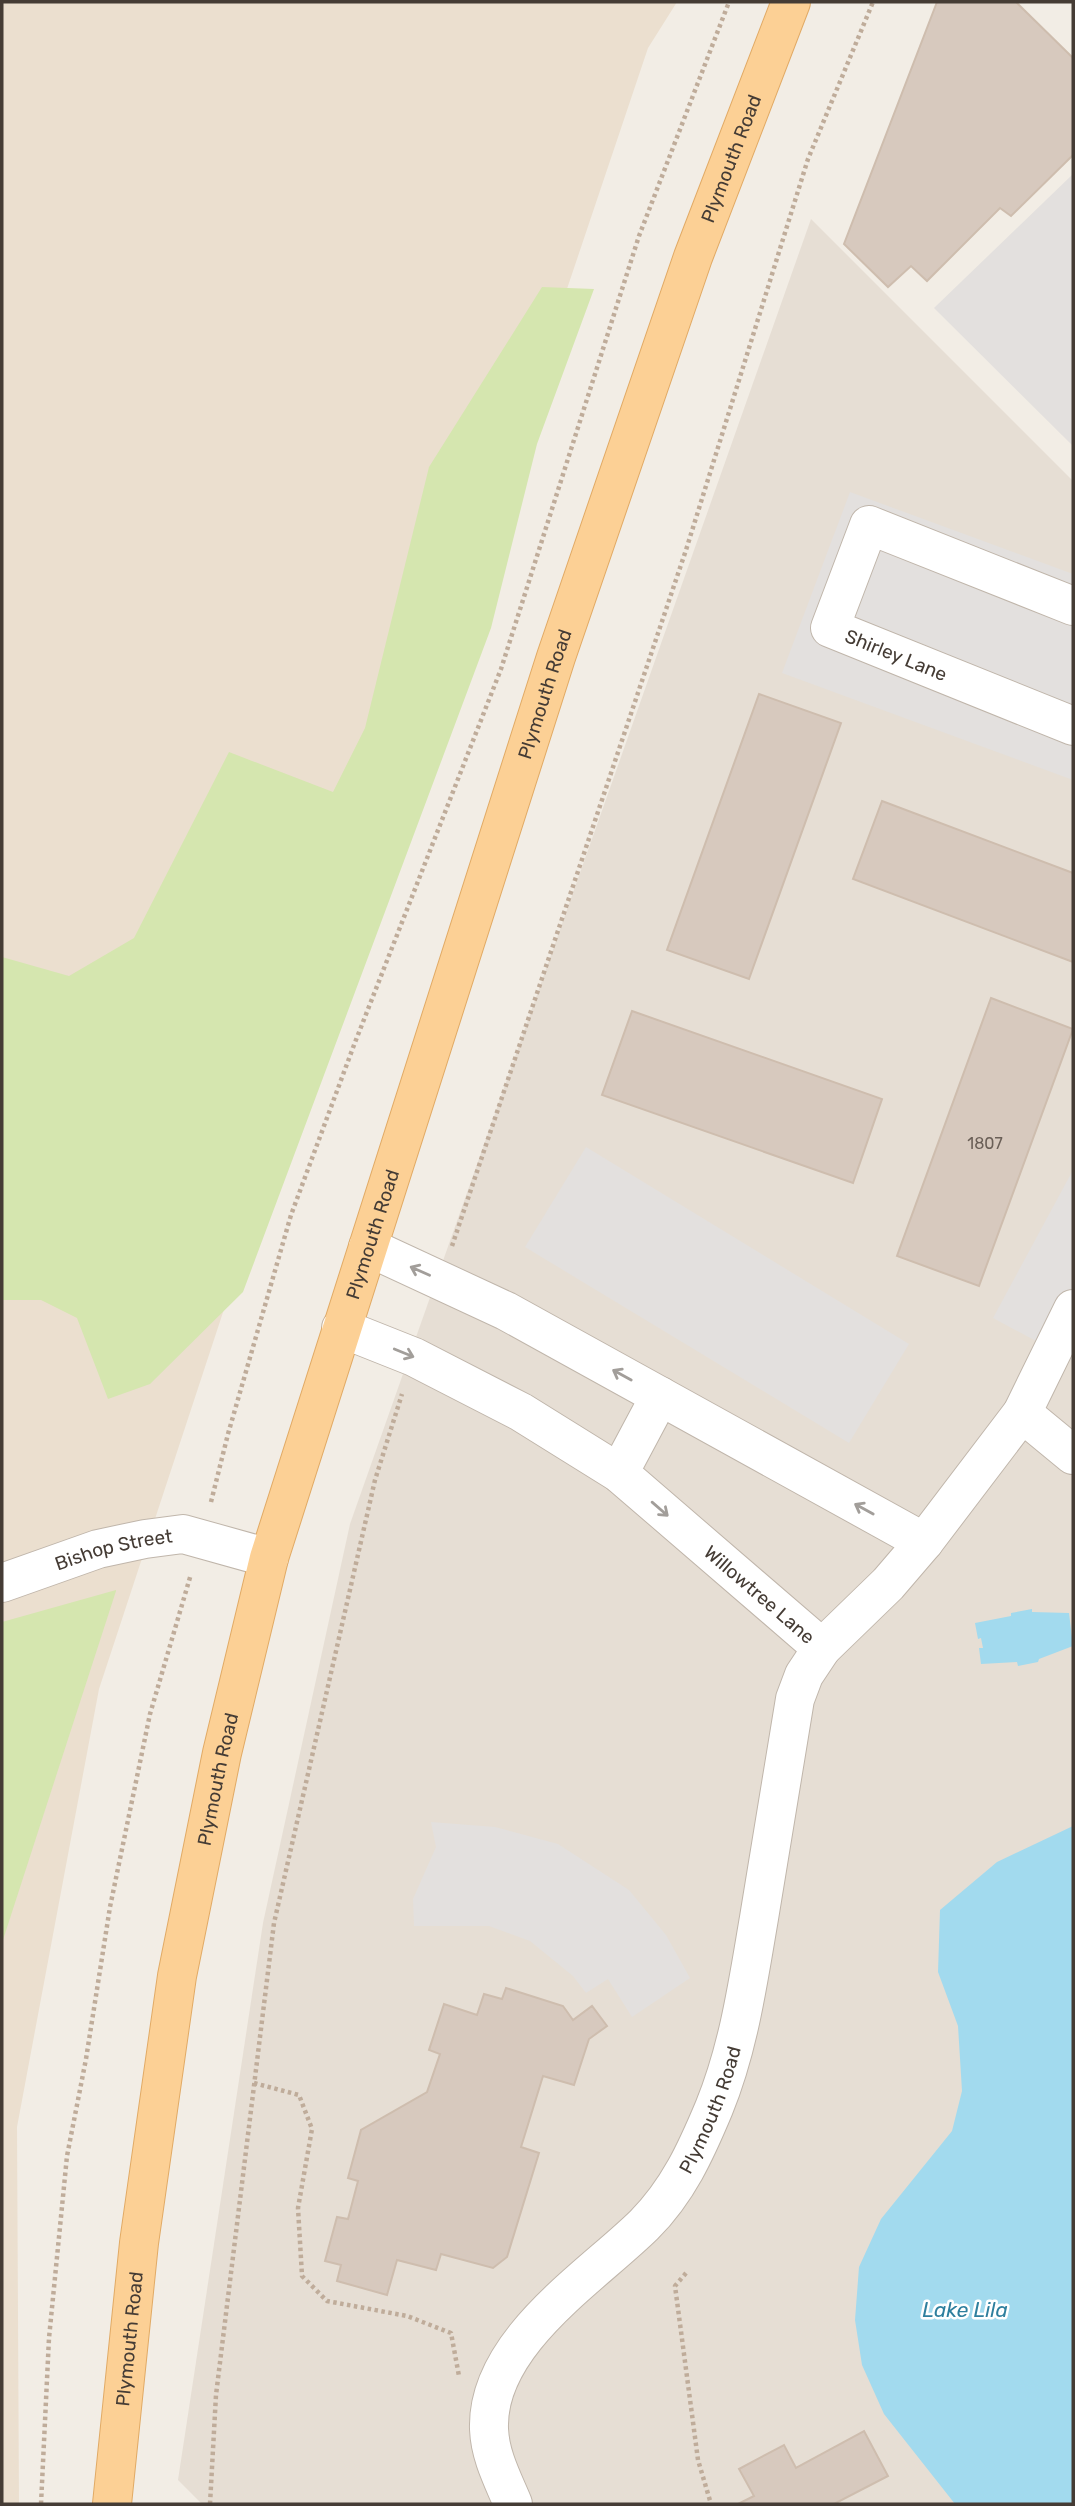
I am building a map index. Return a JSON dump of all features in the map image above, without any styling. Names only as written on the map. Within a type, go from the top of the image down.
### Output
[{"type":"main road","name":"Plymouth Road","points":[[112,2504],[139,2243],[177,1976],[222,1753],[269,1558],[565,631],[693,257],[791,2]]},
{"type":"street","name":"Shirley Lane","points":[[1073,606],[869,525],[830,628],[1073,726]]},
{"type":"street","points":[[368,1247],[506,1311],[924,1542]]},
{"type":"street","name":"Willowtree Lane","points":[[341,1328],[414,1357],[522,1412],[619,1473],[821,1648],[888,1584],[924,1542],[1022,1412],[1073,1309]]},
{"type":"street","points":[[619,1473],[660,1396]]},
{"type":"street","points":[[1022,1412],[1073,1455]]},
{"type":"street","name":"Bishop Street","points":[[2,1583],[97,1549],[183,1534],[269,1558]]},
{"type":"street","name":"Plymouth Road","points":[[513,2504],[494,2460],[489,2428],[493,2397],[510,2360],[535,2324],[645,2224],[680,2183],[715,2106],[738,2037],[795,1699],[804,1675],[821,1648]]},
{"type":"path","points":[[41,2504],[49,2338],[67,2156],[86,2059],[110,1907],[150,1714],[291,1216],[354,1045],[501,669],[639,236],[729,2]]},
{"type":"path","points":[[441,1280],[686,550],[808,159],[873,2]]},
{"type":"path","points":[[210,2504],[216,2395],[274,1923],[375,1480],[414,1357]]},
{"type":"path","points":[[254,2083],[299,2095],[312,2129],[298,2208],[302,2276],[327,2301],[407,2316],[451,2333],[461,2382]]},
{"type":"path","points":[[686,2273],[675,2286],[698,2460],[711,2504]]},
{"type":"shaded area","points":[[2,2],[677,2],[648,48],[99,1689],[17,2127],[19,2504],[2,2504]]},
{"type":"shaded area","points":[[1073,174],[1073,446],[934,308]]},
{"type":"shaded area","points":[[811,219],[1073,481],[1073,2504],[202,2504],[178,2480],[263,1923],[350,1524]]},
{"type":"shaded area","points":[[850,492],[1073,574],[1073,780],[782,673]]},
{"type":"shaded area","points":[[586,1147],[909,1344],[849,1443],[525,1247]]},
{"type":"shaded area","points":[[1073,1170],[1073,1361],[993,1318]]},
{"type":"shaded area","points":[[431,1822],[495,1827],[558,1844],[629,1890],[666,1935],[690,1978],[632,2017],[608,1979],[586,1993],[573,1976],[530,1941],[489,1926],[414,1926],[413,1899],[436,1847]]},
{"type":"green space","points":[[542,287],[594,289],[537,444],[491,628],[243,1292],[150,1384],[108,1399],[77,1318],[41,1300],[2,1300],[2,957],[69,976],[134,938],[229,752],[333,792],[365,728],[429,467]]},
{"type":"green space","points":[[116,1591],[2,1943],[2,1622]]},
{"type":"water","points":[[1032,1609],[1032,1612],[1069,1613],[1073,1646],[1039,1659],[1038,1662],[1018,1666],[1017,1662],[981,1664],[979,1648],[983,1648],[975,1623]]},
{"type":"water","name":"Lake Lila","points":[[1073,1826],[1073,2504],[955,2504],[884,2414],[862,2365],[855,2320],[859,2267],[881,2219],[952,2131],[962,2091],[958,2026],[938,1972],[940,1910],[997,1862]]},
{"type":"building","points":[[937,2],[1016,2],[1073,58],[1073,155],[1011,216],[1000,208],[927,281],[911,266],[888,287],[844,244]]},
{"type":"building","points":[[759,694],[841,723],[749,979],[667,950]]},
{"type":"building","points":[[882,801],[1073,873],[1073,962],[853,879]]},
{"type":"building","points":[[991,998],[1073,1029],[979,1286],[897,1256]]},
{"type":"building","points":[[632,1011],[882,1099],[853,1183],[602,1095]]},
{"type":"building","points":[[506,1988],[563,2006],[573,2020],[592,2006],[607,2026],[589,2039],[574,2085],[543,2076],[521,2147],[539,2153],[507,2257],[493,2268],[441,2254],[436,2270],[397,2260],[387,2295],[337,2281],[341,2265],[325,2261],[337,2217],[348,2219],[358,2181],[348,2178],[361,2130],[427,2092],[440,2054],[429,2050],[444,2004],[477,2015],[484,1994],[502,1999]]},
{"type":"building","points":[[864,2431],[888,2476],[834,2504],[738,2504],[754,2496],[739,2469],[784,2445],[796,2468]]}]
